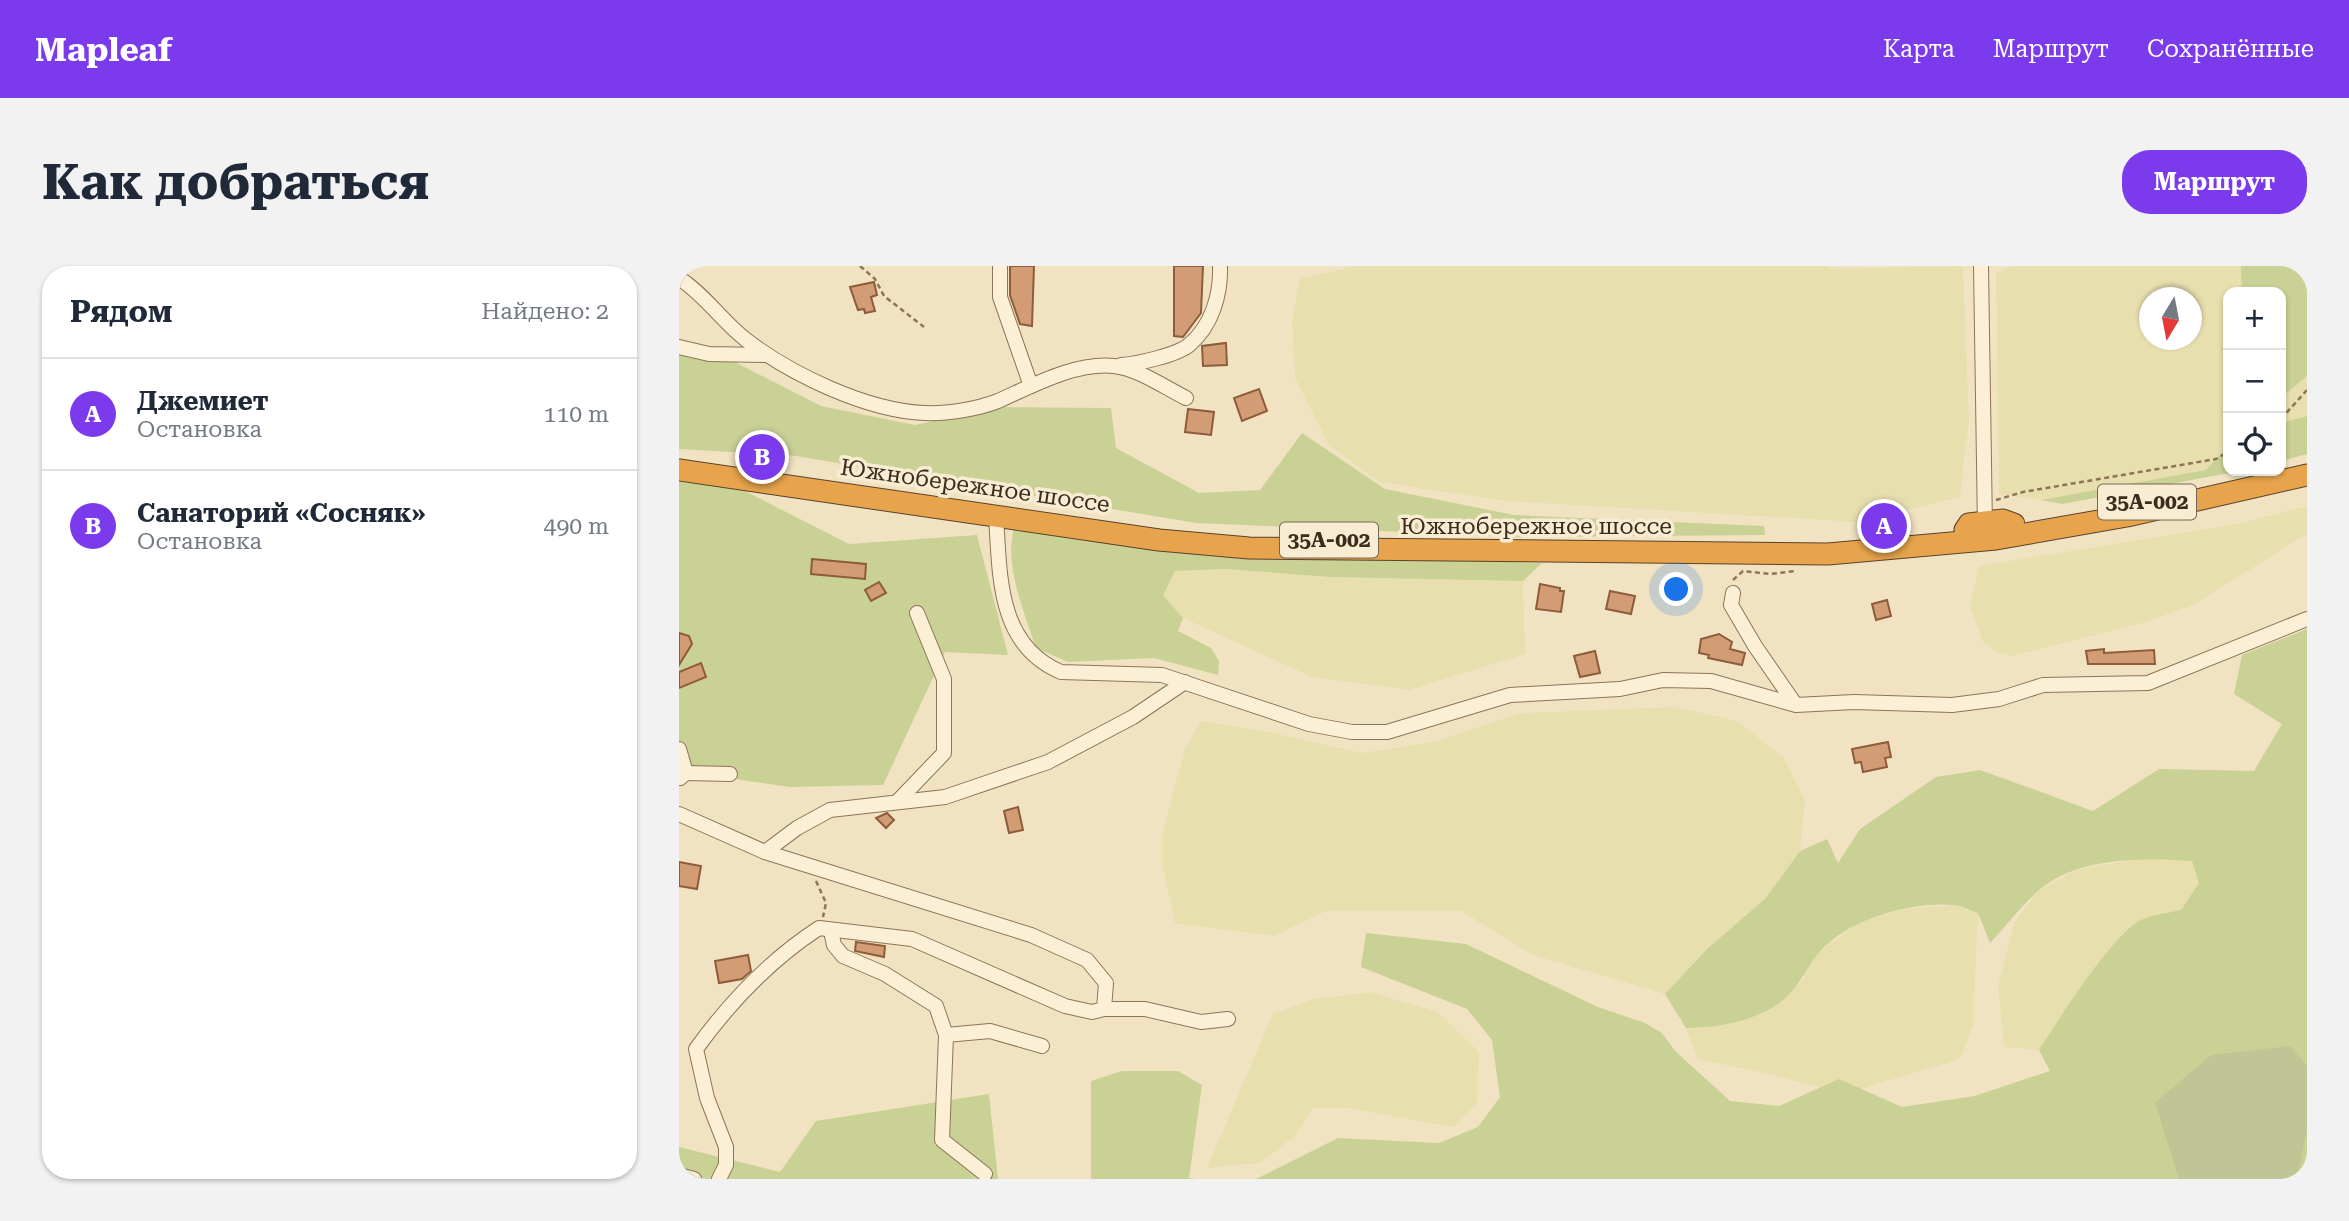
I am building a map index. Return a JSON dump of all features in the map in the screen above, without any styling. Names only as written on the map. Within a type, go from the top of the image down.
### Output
[{"type":"highway","name":"Южнобережное шоссе","points":[[679,461],[863,485],[1161,530],[1251,538],[1455,543],[1828,542],[1980,524],[2019,529],[2127,516],[2307,475]]},
{"type":"highway","name":"Южнобережное шоссе","points":[[679,470],[1159,540],[1249,548],[1797,554],[1938,544],[2140,504],[2307,465]]},
{"type":"highway","points":[[1938,544],[1943,538],[1980,524]]},
{"type":"street","points":[[1000,266],[1000,297],[1031,386]]},
{"type":"street","points":[[679,278],[703,296],[742,337],[767,355],[853,396],[890,408],[926,413],[997,401],[1083,368],[1136,364],[1188,346],[1207,323],[1221,288],[1220,266]]},
{"type":"street","points":[[1980,524],[1981,266]]},
{"type":"street","points":[[679,347],[709,354],[767,355]]},
{"type":"street","points":[[1117,366],[1186,398]]},
{"type":"street","points":[[996,516],[1007,613],[1030,655],[1061,671],[1138,672],[1185,682],[1309,724],[1352,732],[1387,732],[1510,695],[1620,689],[1663,680],[1711,681],[1796,705],[1854,702],[1952,705],[1999,699],[2043,685],[2148,683],[2307,620]]},
{"type":"street","points":[[1733,593],[1731,606],[1767,665],[1796,705]]},
{"type":"street","points":[[897,802],[944,753],[944,679],[917,613]]},
{"type":"street","points":[[765,852],[797,828],[830,810],[945,797],[1048,762],[1133,717],[1185,682]]},
{"type":"street","points":[[679,749],[682,776],[730,774]]},
{"type":"street","points":[[679,814],[765,852],[1031,935],[1087,960],[1106,983],[1104,1009]]},
{"type":"street","points":[[825,930],[843,956],[885,974],[936,1006],[946,1035],[942,1140],[985,1174]]},
{"type":"street","points":[[719,1179],[726,1165],[726,1147],[707,1098],[696,1049],[750,983],[776,960],[825,930],[912,939],[1052,1001],[1092,1012],[1104,1009],[1145,1009],[1201,1022],[1228,1019]]},
{"type":"street","points":[[946,1035],[990,1031],[1042,1046]]},
{"type":"street","points":[[679,1175],[694,1179]]},
{"type":"path","points":[[860,266],[875,279],[884,296],[924,327]]},
{"type":"path","points":[[2286,413],[2307,390]]},
{"type":"path","points":[[1980,524],[2023,492],[2216,459],[2223,455]]},
{"type":"path","points":[[1733,593],[1732,580],[1743,571],[1795,572],[1797,554]]},
{"type":"path","points":[[808,866],[826,903],[825,930]]},
{"type":"shaded area","points":[[1355,266],[1830,266],[1831,269],[1963,266],[1969,420],[1960,497],[1857,522],[1506,501],[1379,482],[1329,445],[1295,378],[1292,319],[1300,279]]},
{"type":"shaded area","points":[[2012,266],[2241,266],[2242,287],[2223,287],[2223,452],[2207,470],[2041,500],[1999,494],[1996,273]]},
{"type":"shaded area","points":[[2307,376],[2307,416],[2286,422],[2286,394]]},
{"type":"shaded area","points":[[2307,506],[2307,534],[2193,605],[2146,622],[2012,656],[1998,653],[1983,642],[1970,607],[1979,566],[2236,524]]},
{"type":"shaded area","points":[[1226,569],[1330,577],[1523,581],[1525,654],[1409,690],[1312,677],[1183,618],[1163,595],[1175,571]]},
{"type":"shaded area","points":[[1675,707],[1737,721],[1783,757],[1805,801],[1800,851],[1765,899],[1708,948],[1665,994],[1533,955],[1461,911],[1326,911],[1274,936],[1175,923],[1162,864],[1162,835],[1184,751],[1200,721],[1264,731],[1362,753],[1437,741],[1521,713]]},
{"type":"shaded area","points":[[2141,858],[2192,861],[2199,883],[2181,911],[2139,921],[2112,949],[2075,996],[2039,1050],[2004,1047],[1998,986],[2014,923],[2039,890],[2077,870]]},
{"type":"shaded area","points":[[1955,905],[1978,913],[1973,1026],[1960,1059],[1843,1094],[1770,1074],[1697,1059],[1686,1028],[1704,1028],[1801,983],[1818,953],[1860,922],[1902,909]]},
{"type":"shaded area","points":[[1370,992],[1438,1012],[1479,1052],[1477,1103],[1454,1127],[1347,1108],[1313,1108],[1295,1136],[1260,1163],[1207,1168],[1273,1014],[1313,999]]},
{"type":"green space","points":[[2241,266],[2307,266],[2307,376],[2286,394],[2286,287],[2242,287]]},
{"type":"green space","points":[[679,351],[727,358],[821,406],[915,425],[996,407],[1111,408],[1116,448],[1199,493],[1260,490],[1302,433],[1385,489],[1514,515],[1764,526],[1765,535],[1520,537],[1196,523],[796,456],[679,449]]},
{"type":"green space","points":[[2307,416],[2307,454],[2286,460],[2286,422]]},
{"type":"green space","points":[[2223,451],[2223,474],[2062,504],[2041,500],[2206,470]]},
{"type":"green space","points":[[679,482],[735,486],[849,544],[977,535],[1008,655],[945,652],[883,785],[789,787],[679,771]]},
{"type":"green space","points":[[1014,528],[1224,552],[1542,563],[1523,581],[1330,577],[1226,569],[1175,571],[1163,595],[1183,618],[1178,631],[1211,648],[1219,661],[1218,675],[1154,658],[1068,662],[1036,648],[1013,573]]},
{"type":"green space","points":[[2307,629],[2307,1179],[1256,1179],[1338,1138],[1439,1143],[1478,1127],[1500,1097],[1492,1040],[1467,1009],[1361,967],[1366,933],[1466,944],[1598,1007],[1645,1023],[1662,1033],[1675,1051],[1730,1101],[1779,1106],[1839,1079],[1902,1107],[1975,1096],[2050,1071],[2039,1050],[2072,1000],[2127,930],[2143,919],[2181,910],[2199,883],[2192,861],[2132,860],[2091,865],[2072,871],[2038,891],[1990,943],[1978,913],[1959,906],[1918,906],[1879,915],[1844,932],[1829,943],[1781,1002],[1753,1017],[1731,1023],[1686,1028],[1665,994],[1708,948],[1765,899],[1800,851],[1827,839],[1838,863],[1860,829],[1936,777],[1980,770],[2093,811],[2159,769],[2254,771],[2282,724],[2234,694],[2242,655]]},
{"type":"green space","points":[[2290,1046],[2307,1066],[2307,1129],[2297,1179],[2179,1179],[2155,1103],[2211,1055]]},
{"type":"green space","points":[[1122,1071],[1178,1071],[1202,1085],[1189,1178],[1197,1179],[1091,1179],[1091,1081]]},
{"type":"green space","points":[[989,1094],[998,1179],[679,1179],[679,1147],[780,1172],[816,1121]]},
{"type":"building","points":[[1010,266],[1034,266],[1032,326],[1020,324],[1010,295]]},
{"type":"building","points":[[1174,266],[1203,266],[1201,313],[1183,337],[1174,336]]},
{"type":"building","points":[[874,282],[877,295],[871,297],[875,311],[865,313],[864,309],[858,310],[850,287]]},
{"type":"building","points":[[1226,343],[1227,365],[1203,366],[1202,346]]},
{"type":"building","points":[[1259,389],[1267,411],[1242,421],[1234,398]]},
{"type":"building","points":[[1188,409],[1214,412],[1211,435],[1185,432]]},
{"type":"building","points":[[812,559],[866,564],[865,579],[811,574]]},
{"type":"building","points":[[879,582],[886,593],[871,601],[865,590]]},
{"type":"building","points":[[1540,584],[1564,591],[1561,612],[1536,609]]},
{"type":"building","points":[[1610,591],[1635,596],[1631,614],[1606,609]]},
{"type":"building","points":[[1887,600],[1891,616],[1876,620],[1872,604]]},
{"type":"building","points":[[679,633],[689,636],[692,644],[679,665]]},
{"type":"building","points":[[1719,634],[1732,642],[1730,649],[1745,653],[1742,665],[1708,658],[1709,655],[1699,653],[1701,639]]},
{"type":"building","points":[[2104,649],[2104,653],[2154,650],[2155,664],[2088,664],[2086,651]]},
{"type":"building","points":[[1595,651],[1600,673],[1580,677],[1574,656]]},
{"type":"building","points":[[701,663],[706,677],[679,688],[679,672]]},
{"type":"building","points":[[1888,742],[1891,757],[1885,758],[1887,767],[1863,772],[1861,762],[1855,763],[1852,749]]},
{"type":"building","points":[[1018,807],[1023,830],[1009,833],[1004,811]]},
{"type":"building","points":[[887,813],[894,820],[886,828],[876,818]]},
{"type":"building","points":[[679,862],[701,866],[697,889],[679,886]]},
{"type":"building","points":[[856,942],[885,946],[884,957],[855,951]]},
{"type":"building","points":[[748,955],[751,971],[742,979],[719,983],[715,961]]},
{"type":"place","name":"Санаторий «Сосняк»","points":[[762,457]]},
{"type":"place","name":"Джемиет","points":[[1884,526]]}]
